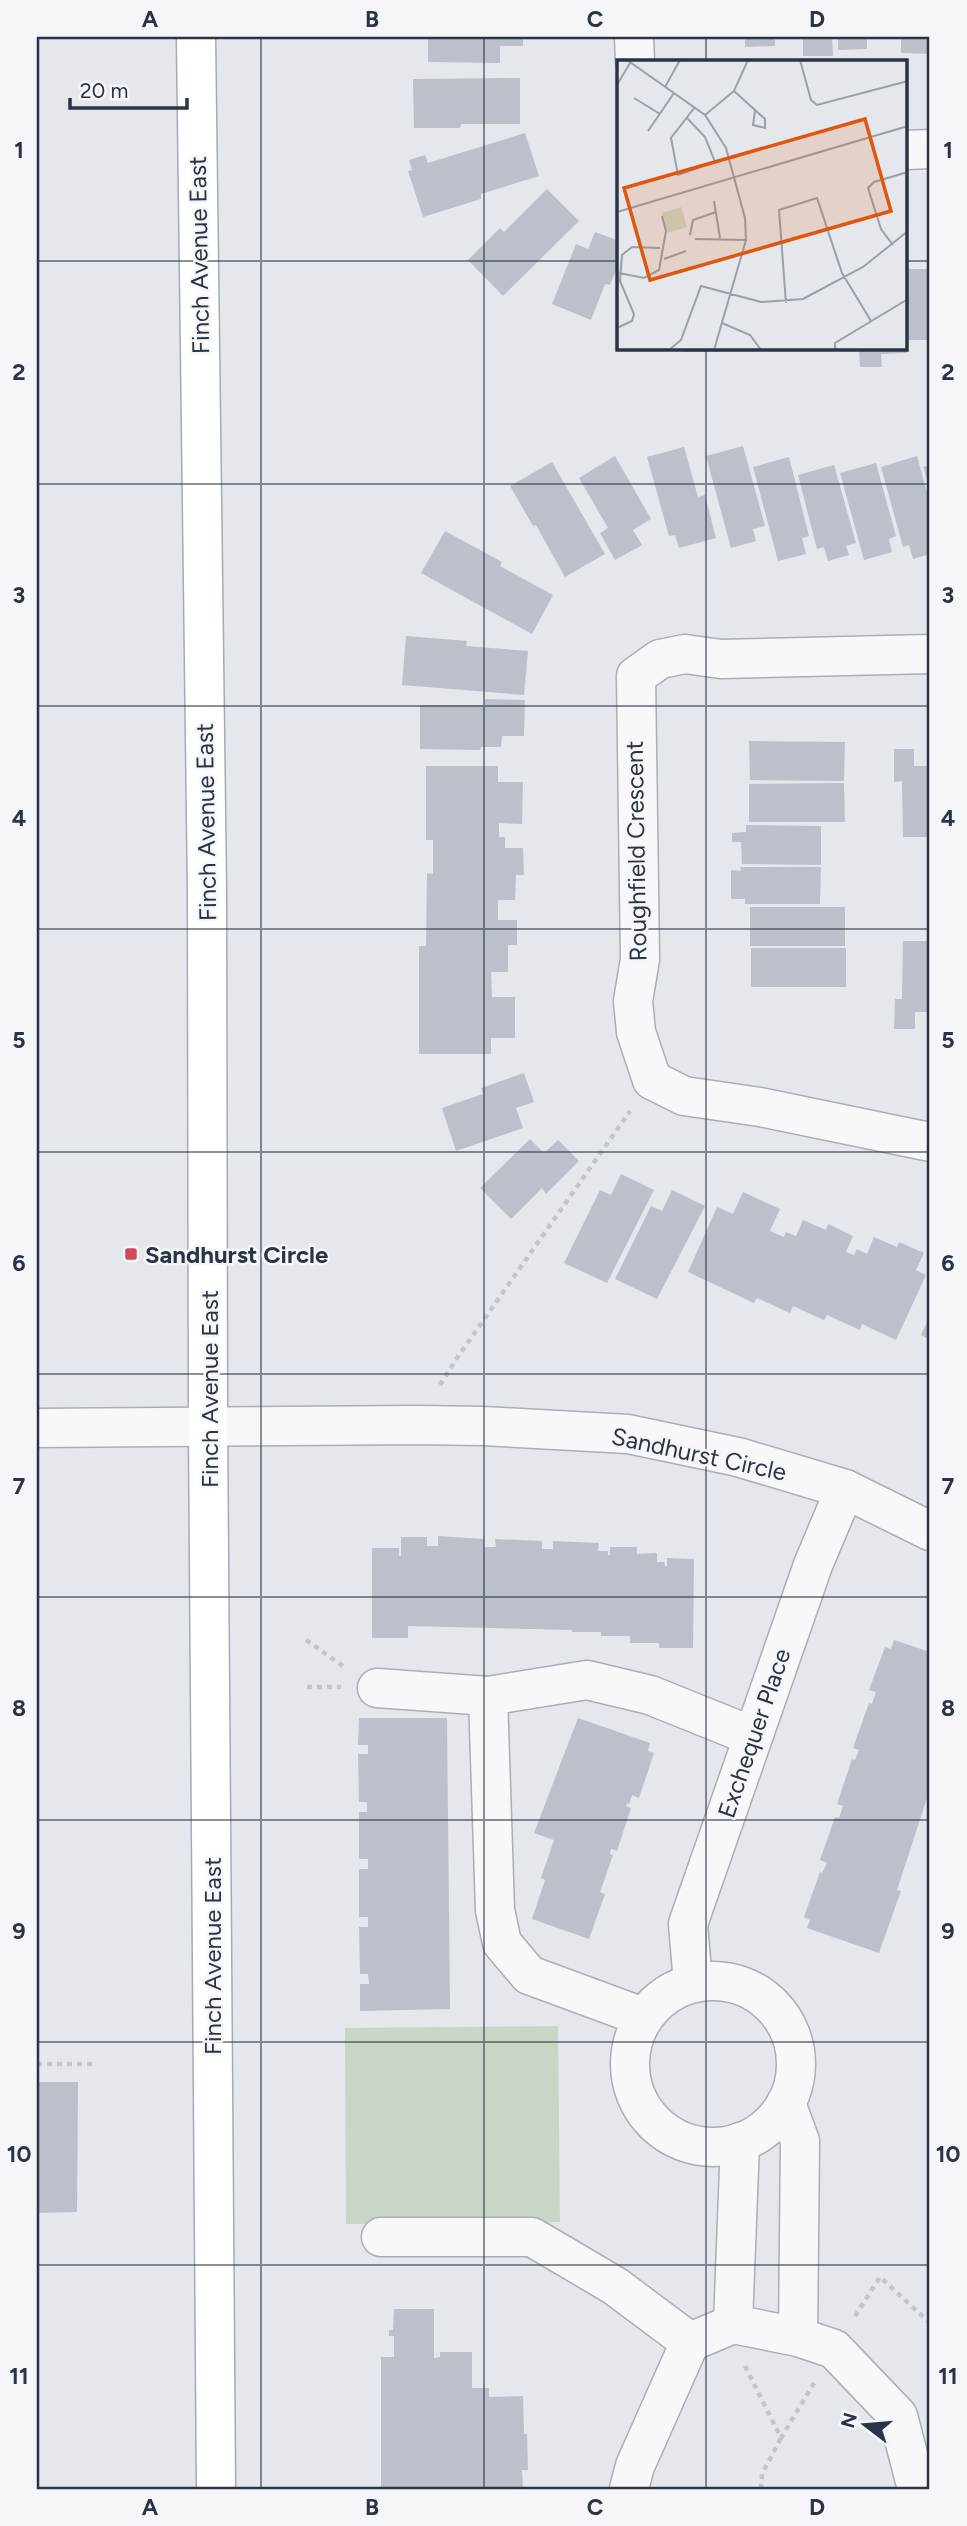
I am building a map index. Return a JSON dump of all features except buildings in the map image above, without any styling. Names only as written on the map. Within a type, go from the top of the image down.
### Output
[{"type":"main road","name":"Finch Avenue East","points":[[196,37],[207,905],[216,2489]]},
{"type":"street","points":[[634,37],[635,60]]},
{"type":"street","points":[[908,150],[930,149]]},
{"type":"street","name":"Roughfield Crescent","points":[[652,1080],[636,1032],[634,1001],[640,959],[636,676],[660,659],[685,654],[721,659],[930,654]]},
{"type":"street","points":[[652,1080],[684,1096],[760,1107],[930,1142]]},
{"type":"street","name":"Sandhurst Circle","points":[[37,1428],[417,1425],[628,1434],[738,1457],[845,1489],[930,1531]]},
{"type":"street","name":"Exchequer Place","points":[[693,1983],[688,1924],[813,1565],[845,1489]]},
{"type":"street","points":[[377,1688],[488,1696],[587,1680],[650,1695],[752,1736]]},
{"type":"street","points":[[488,1696],[495,1910],[502,1943],[529,1975],[643,2017]]},
{"type":"street","points":[[720,1980],[747,1987],[769,2002],[786,2024],[795,2050],[795,2077],[786,2103],[775,2120],[759,2133],[740,2142],[713,2147],[685,2143],[662,2129],[643,2109],[632,2083],[630,2056],[643,2017],[670,1992],[693,1983],[720,1980]]},
{"type":"street","points":[[786,2103],[800,2141],[798,2337]]},
{"type":"street","points":[[733,2324],[740,2142]]},
{"type":"street","points":[[381,2237],[532,2237],[615,2286],[690,2342]]},
{"type":"street","points":[[629,2489],[635,2466],[690,2342],[733,2324],[798,2337],[834,2349],[898,2416],[917,2489]]},
{"type":"path","points":[[417,1425],[457,1358],[652,1080]]},
{"type":"path","points":[[37,2064],[96,2064]]},
{"type":"path","points":[[761,2489],[762,2474],[781,2438]]},
{"type":"green space","points":[[558,2026],[560,2222],[346,2224],[345,2028]]},
{"type":"place","name":"Sandhurst Circle","points":[[131,1254]]}]
